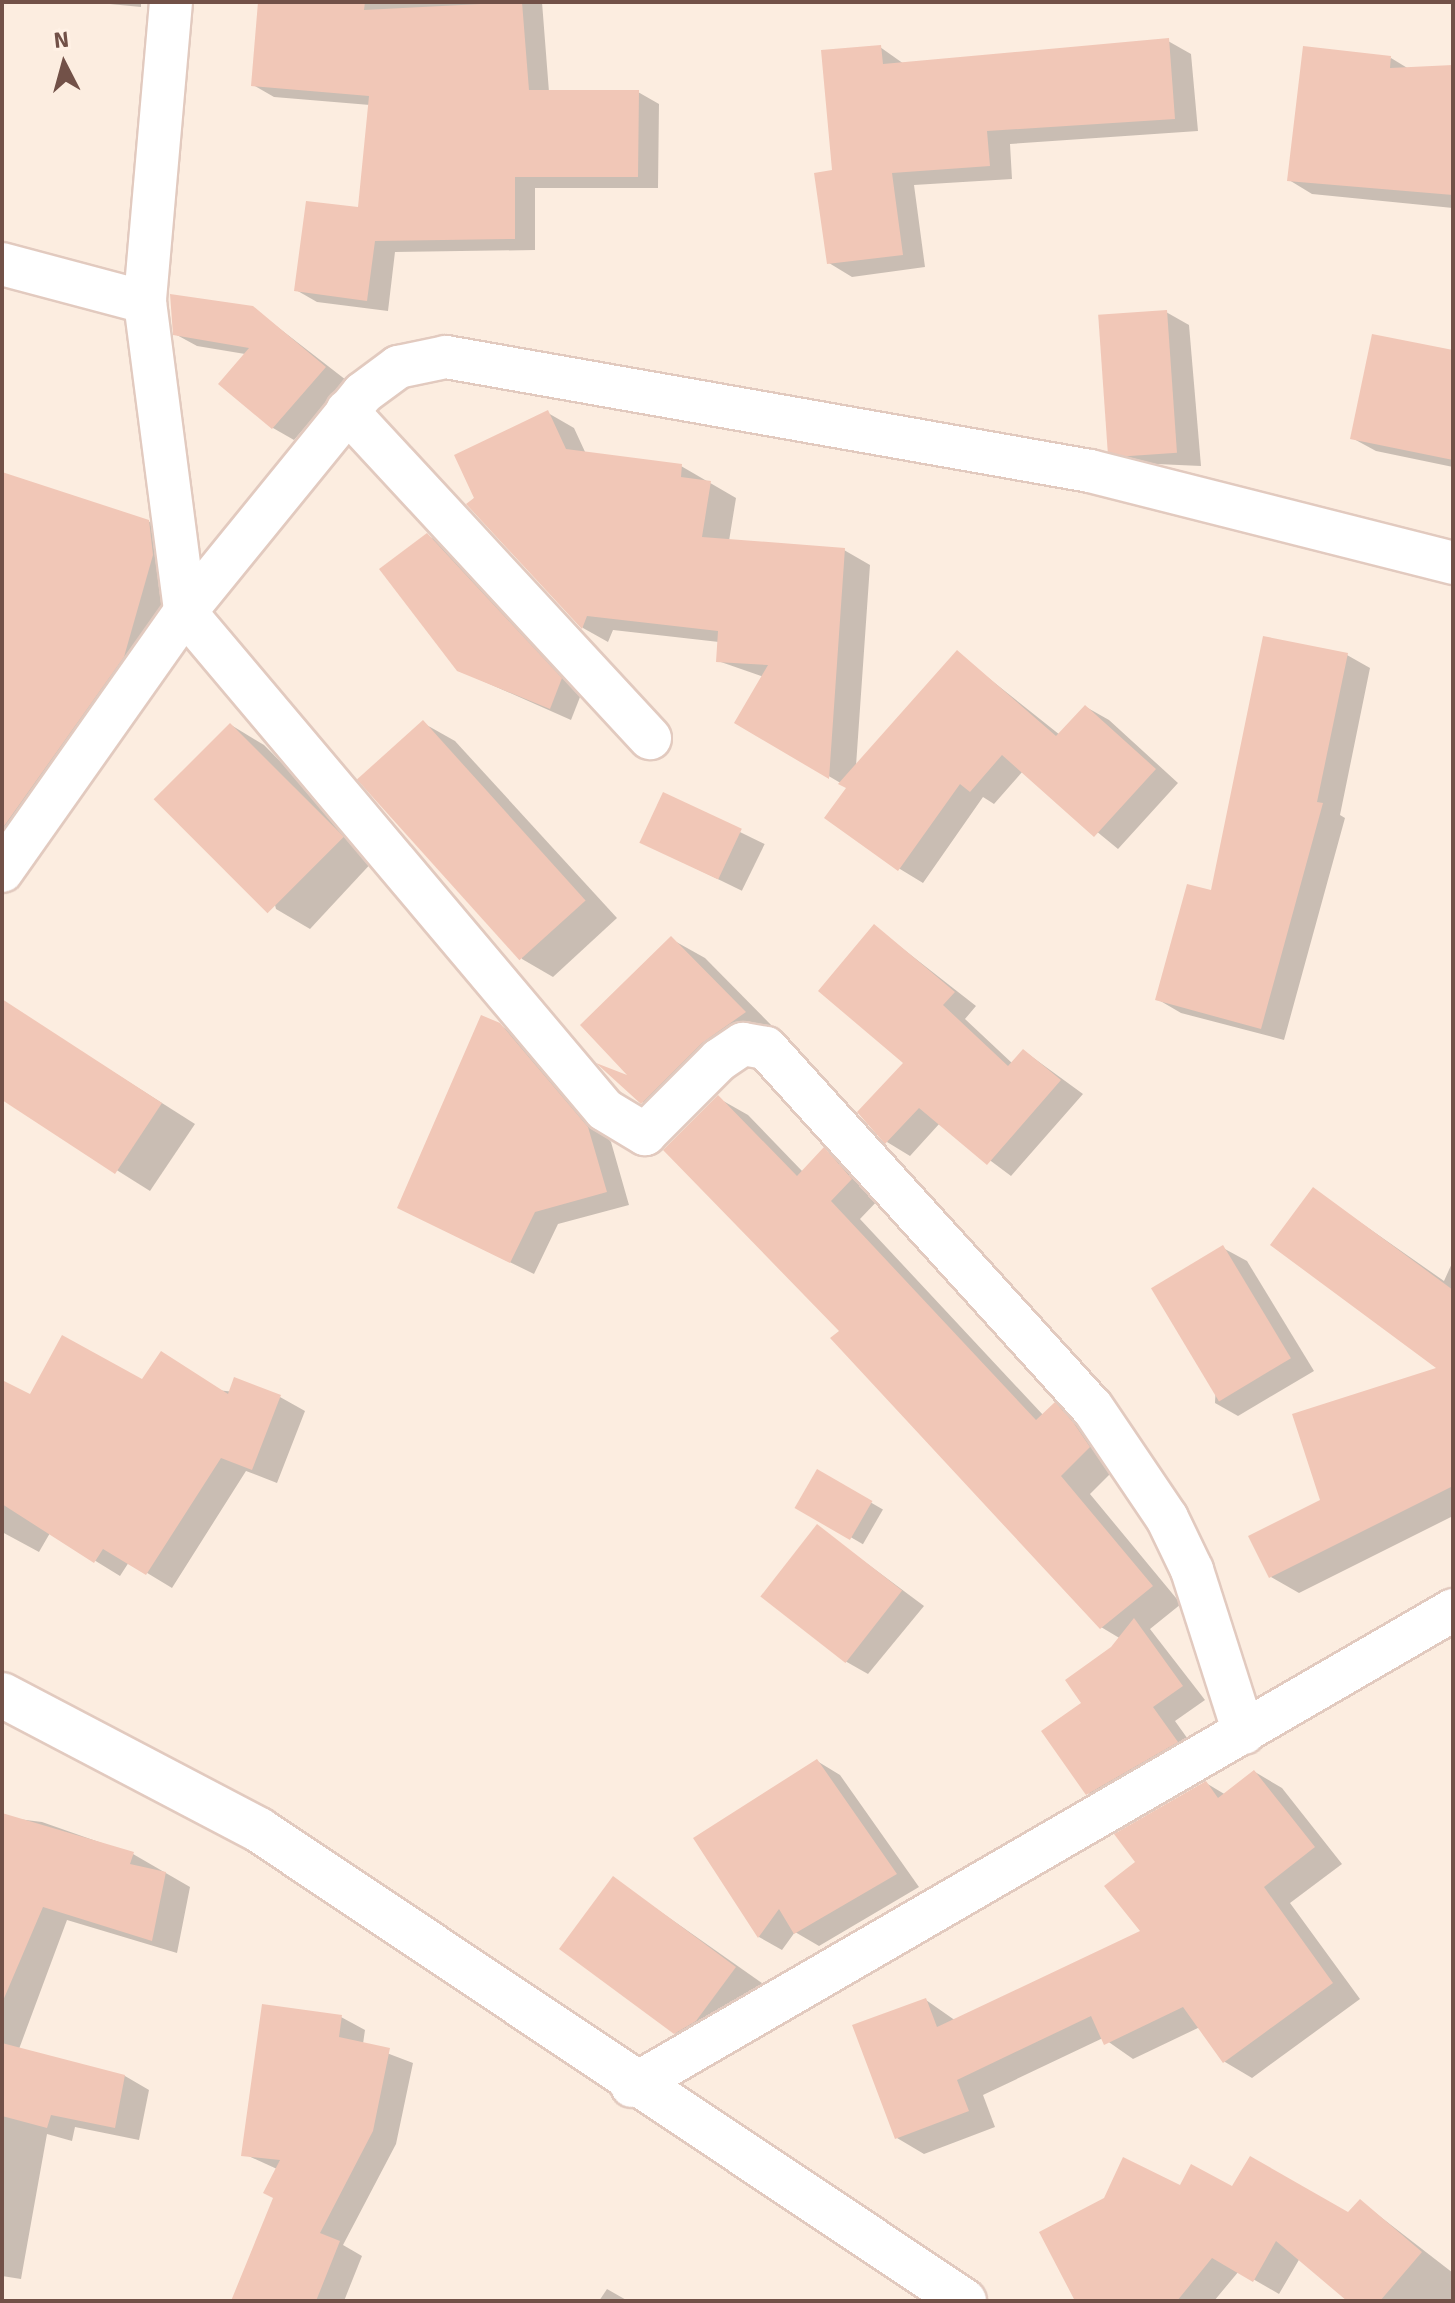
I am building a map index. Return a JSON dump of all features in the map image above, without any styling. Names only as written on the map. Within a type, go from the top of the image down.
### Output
[{"type":"street","points":[[171,2],[145,302],[185,612],[605,1110],[645,1134],[719,1060],[743,1044],[766,1048],[1092,1407],[1167,1518],[1192,1570],[1244,1733]]},
{"type":"street","points":[[2,264],[145,302]]},
{"type":"street","points":[[2,871],[185,612],[347,411],[398,367],[446,357],[1090,471],[1453,563]]},
{"type":"street","points":[[347,411],[650,738]]},
{"type":"street","points":[[632,2086],[1453,1610]]},
{"type":"street","points":[[2,1695],[259,1830],[632,2086],[964,2301]]},
{"type":"building","points":[[258,2],[365,2],[364,10],[522,2],[529,90],[639,90],[638,177],[515,177],[515,239],[375,241],[367,301],[294,291],[306,201],[358,207],[369,96],[251,86]]},
{"type":"building","points":[[1169,38],[1175,119],[987,131],[990,166],[892,173],[903,255],[827,264],[814,173],[832,170],[821,50],[881,45],[883,64]]},
{"type":"building","points":[[1303,46],[1391,56],[1390,68],[1453,65],[1453,195],[1287,181]]},
{"type":"building","points":[[170,294],[253,306],[326,367],[272,429],[218,384],[249,348],[173,335]]},
{"type":"building","points":[[1167,310],[1177,453],[1108,457],[1098,315]]},
{"type":"building","points":[[1372,334],[1453,350],[1453,460],[1350,439]]},
{"type":"building","points":[[548,410],[566,449],[682,464],[681,477],[711,481],[702,537],[845,548],[829,779],[734,723],[768,665],[716,662],[718,631],[587,616],[582,629],[466,504],[474,498],[454,455]]},
{"type":"building","points":[[2,472],[149,520],[153,555],[124,657],[2,829]]},
{"type":"building","points":[[427,533],[562,678],[550,709],[457,671],[379,569]]},
{"type":"building","points":[[1263,636],[1348,653],[1317,802],[1323,803],[1261,1029],[1155,1000],[1187,884],[1211,890]]},
{"type":"building","points":[[957,650],[1056,736],[1085,705],[1156,769],[1094,837],[1002,755],[970,792],[960,784],[898,871],[824,818],[846,788],[838,784]]},
{"type":"building","points":[[423,720],[586,901],[519,960],[357,780]]},
{"type":"building","points":[[230,723],[344,837],[267,913],[154,799]]},
{"type":"building","points":[[663,792],[742,829],[718,880],[639,843]]},
{"type":"building","points":[[874,924],[955,992],[943,1005],[1008,1066],[1023,1049],[1061,1080],[987,1165],[919,1108],[885,1144],[857,1112],[903,1063],[818,991]]},
{"type":"building","points":[[671,936],[746,1012],[702,1043],[641,1104],[596,1063],[627,1075],[580,1025]]},
{"type":"building","points":[[2,999],[162,1103],[115,1174],[2,1100]]},
{"type":"building","points":[[481,1015],[500,1023],[588,1127],[607,1192],[535,1212],[510,1263],[397,1208]]},
{"type":"building","points":[[718,1095],[797,1176],[824,1147],[852,1179],[831,1201],[1036,1420],[1055,1402],[1073,1422],[1090,1447],[1061,1476],[1153,1586],[1100,1629],[830,1338],[839,1331],[663,1150]]},
{"type":"building","points":[[1313,1187],[1453,1290],[1453,1486],[1269,1578],[1248,1536],[1320,1500],[1292,1414],[1436,1368],[1270,1245]]},
{"type":"building","points":[[1223,1245],[1291,1358],[1219,1401],[1151,1288]]},
{"type":"building","points":[[62,1335],[142,1379],[161,1351],[228,1394],[234,1377],[281,1395],[252,1470],[221,1458],[146,1575],[103,1549],[94,1563],[2,1504],[2,1380],[30,1394]]},
{"type":"building","points":[[817,1469],[872,1501],[850,1540],[794,1508]]},
{"type":"building","points":[[817,1524],[902,1590],[845,1663],[760,1596]]},
{"type":"building","points":[[1134,1618],[1183,1686],[1153,1707],[1178,1742],[1086,1795],[1041,1731],[1081,1703],[1065,1680],[1111,1647]]},
{"type":"building","points":[[817,1759],[897,1874],[794,1934],[779,1909],[758,1938],[693,1838]]},
{"type":"building","points":[[1254,1770],[1315,1847],[1264,1887],[1333,1983],[1223,2063],[1183,2007],[1104,2045],[1091,2016],[957,2080],[969,2111],[895,2139],[852,2025],[926,1998],[937,2027],[1140,1931],[1104,1886],[1135,1862],[1114,1834],[1206,1781],[1218,1798]]},
{"type":"building","points":[[2,1813],[134,1852],[130,1864],[166,1872],[152,1941],[43,1907],[2,2003]]},
{"type":"building","points":[[613,1876],[736,1967],[696,2021],[674,2034],[559,1949]]},
{"type":"building","points":[[262,2004],[342,2015],[339,2037],[390,2048],[373,2131],[320,2233],[340,2241],[316,2301],[231,2301],[273,2198],[263,2193],[280,2160],[241,2156]]},
{"type":"building","points":[[2,2043],[125,2075],[115,2128],[51,2115],[47,2128],[2,2116]]},
{"type":"building","points":[[1250,2156],[1348,2212],[1360,2199],[1422,2252],[1380,2301],[1347,2301],[1276,2241],[1253,2282],[1212,2258],[1177,2301],[1075,2301],[1039,2232],[1104,2198],[1123,2157],[1180,2185],[1191,2164],[1232,2186]]}]
